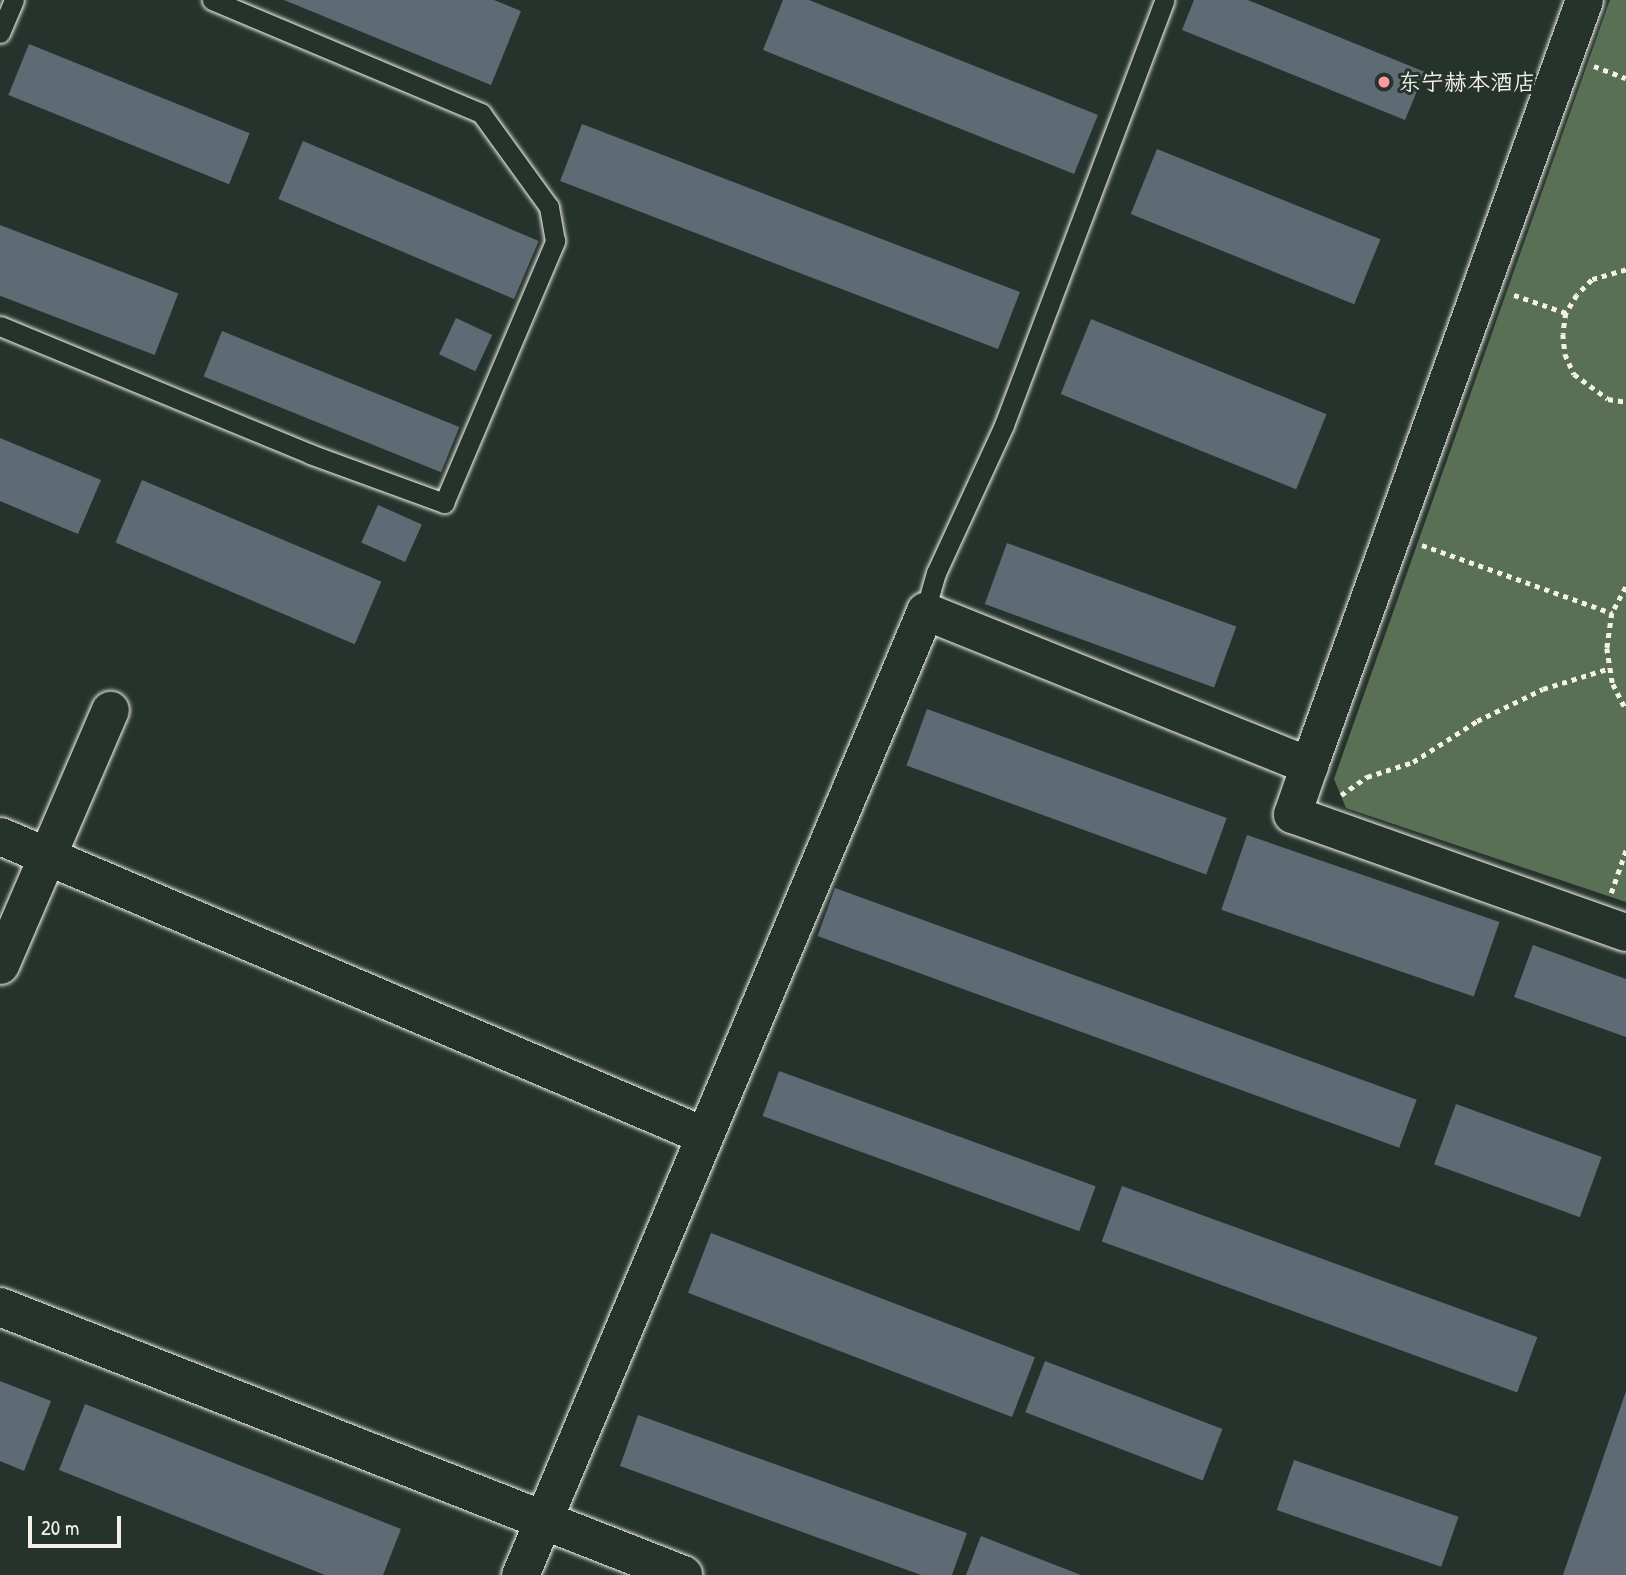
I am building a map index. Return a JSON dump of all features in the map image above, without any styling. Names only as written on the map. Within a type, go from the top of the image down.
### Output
[{"type":"street","points":[[1584,0],[1292,814],[1626,932]]},
{"type":"street","points":[[520,1575],[925,611],[1309,765]]},
{"type":"street","points":[[0,965],[45,855],[110,710]]},
{"type":"street","points":[[0,836],[703,1135]]},
{"type":"street","points":[[0,1307],[683,1575]]},
{"type":"lane","points":[[0,33],[14,0]]},
{"type":"lane","points":[[0,326],[310,454],[444,503],[555,241],[550,207],[504,151],[481,113],[212,0]]},
{"type":"lane","points":[[925,611],[936,573],[1004,425],[1165,0]]},
{"type":"path","points":[[1587,64],[1626,78]]},
{"type":"path","points":[[1626,270],[1592,280],[1566,313],[1565,354],[1574,374],[1608,399],[1626,402]]},
{"type":"path","points":[[1506,292],[1566,313]]},
{"type":"path","points":[[1392,535],[1612,613]]},
{"type":"path","points":[[1626,587],[1612,613],[1607,648],[1610,668],[1626,709]]},
{"type":"path","points":[[1341,796],[1367,777],[1413,762],[1477,722],[1543,689],[1610,668]]},
{"type":"path","points":[[1610,897],[1626,850]]},
{"type":"green space","points":[[1610,0],[1626,0],[1626,902],[1346,808],[1334,779]]},
{"type":"building","points":[[284,0],[494,0],[521,11],[491,85]]},
{"type":"building","points":[[783,0],[809,0],[1098,115],[1074,174],[763,50]]},
{"type":"building","points":[[1194,0],[1248,0],[1425,72],[1405,120],[1182,30]]},
{"type":"building","points":[[29,44],[250,133],[229,184],[8,95]]},
{"type":"building","points":[[582,124],[1020,292],[998,349],[560,181]]},
{"type":"building","points":[[303,141],[539,241],[514,299],[278,199]]},
{"type":"building","points":[[1157,149],[1380,239],[1354,304],[1131,214]]},
{"type":"building","points":[[0,225],[178,293],[155,355],[0,296]]},
{"type":"building","points":[[456,318],[492,335],[475,371],[439,354]]},
{"type":"building","points":[[1091,319],[1327,414],[1296,489],[1061,394]]},
{"type":"building","points":[[222,331],[459,427],[441,472],[204,376]]},
{"type":"building","points":[[0,438],[101,480],[78,534],[0,501]]},
{"type":"building","points":[[142,480],[381,582],[355,644],[115,543]]},
{"type":"building","points":[[378,505],[422,525],[405,562],[361,542]]},
{"type":"building","points":[[1007,543],[1236,626],[1214,688],[985,604]]},
{"type":"building","points":[[927,709],[1227,818],[1206,874],[906,765]]},
{"type":"building","points":[[1247,835],[1499,922],[1474,997],[1221,910]]},
{"type":"building","points":[[835,888],[1417,1100],[1399,1148],[818,936]]},
{"type":"building","points":[[1533,945],[1626,979],[1626,1037],[1514,997]]},
{"type":"building","points":[[779,1071],[1096,1186],[1079,1231],[763,1116]]},
{"type":"building","points":[[1456,1104],[1602,1157],[1580,1217],[1434,1164]]},
{"type":"building","points":[[1122,1186],[1537,1337],[1517,1393],[1102,1241]]},
{"type":"building","points":[[711,1233],[1035,1357],[1012,1417],[688,1293]]},
{"type":"building","points":[[1045,1361],[1222,1429],[1203,1480],[1025,1412]]},
{"type":"building","points":[[0,1381],[51,1401],[24,1471],[0,1461]]},
{"type":"building","points":[[1626,1391],[1626,1575],[1563,1575]]},
{"type":"building","points":[[85,1404],[401,1529],[383,1575],[325,1575],[59,1470]]},
{"type":"building","points":[[638,1415],[967,1533],[952,1575],[921,1575],[620,1466]]},
{"type":"building","points":[[1294,1460],[1459,1517],[1441,1567],[1277,1510]]},
{"type":"building","points":[[981,1536],[1081,1575],[966,1575]]},
{"type":"place","name":"东宁赫本酒店","points":[[1384,82]]}]
